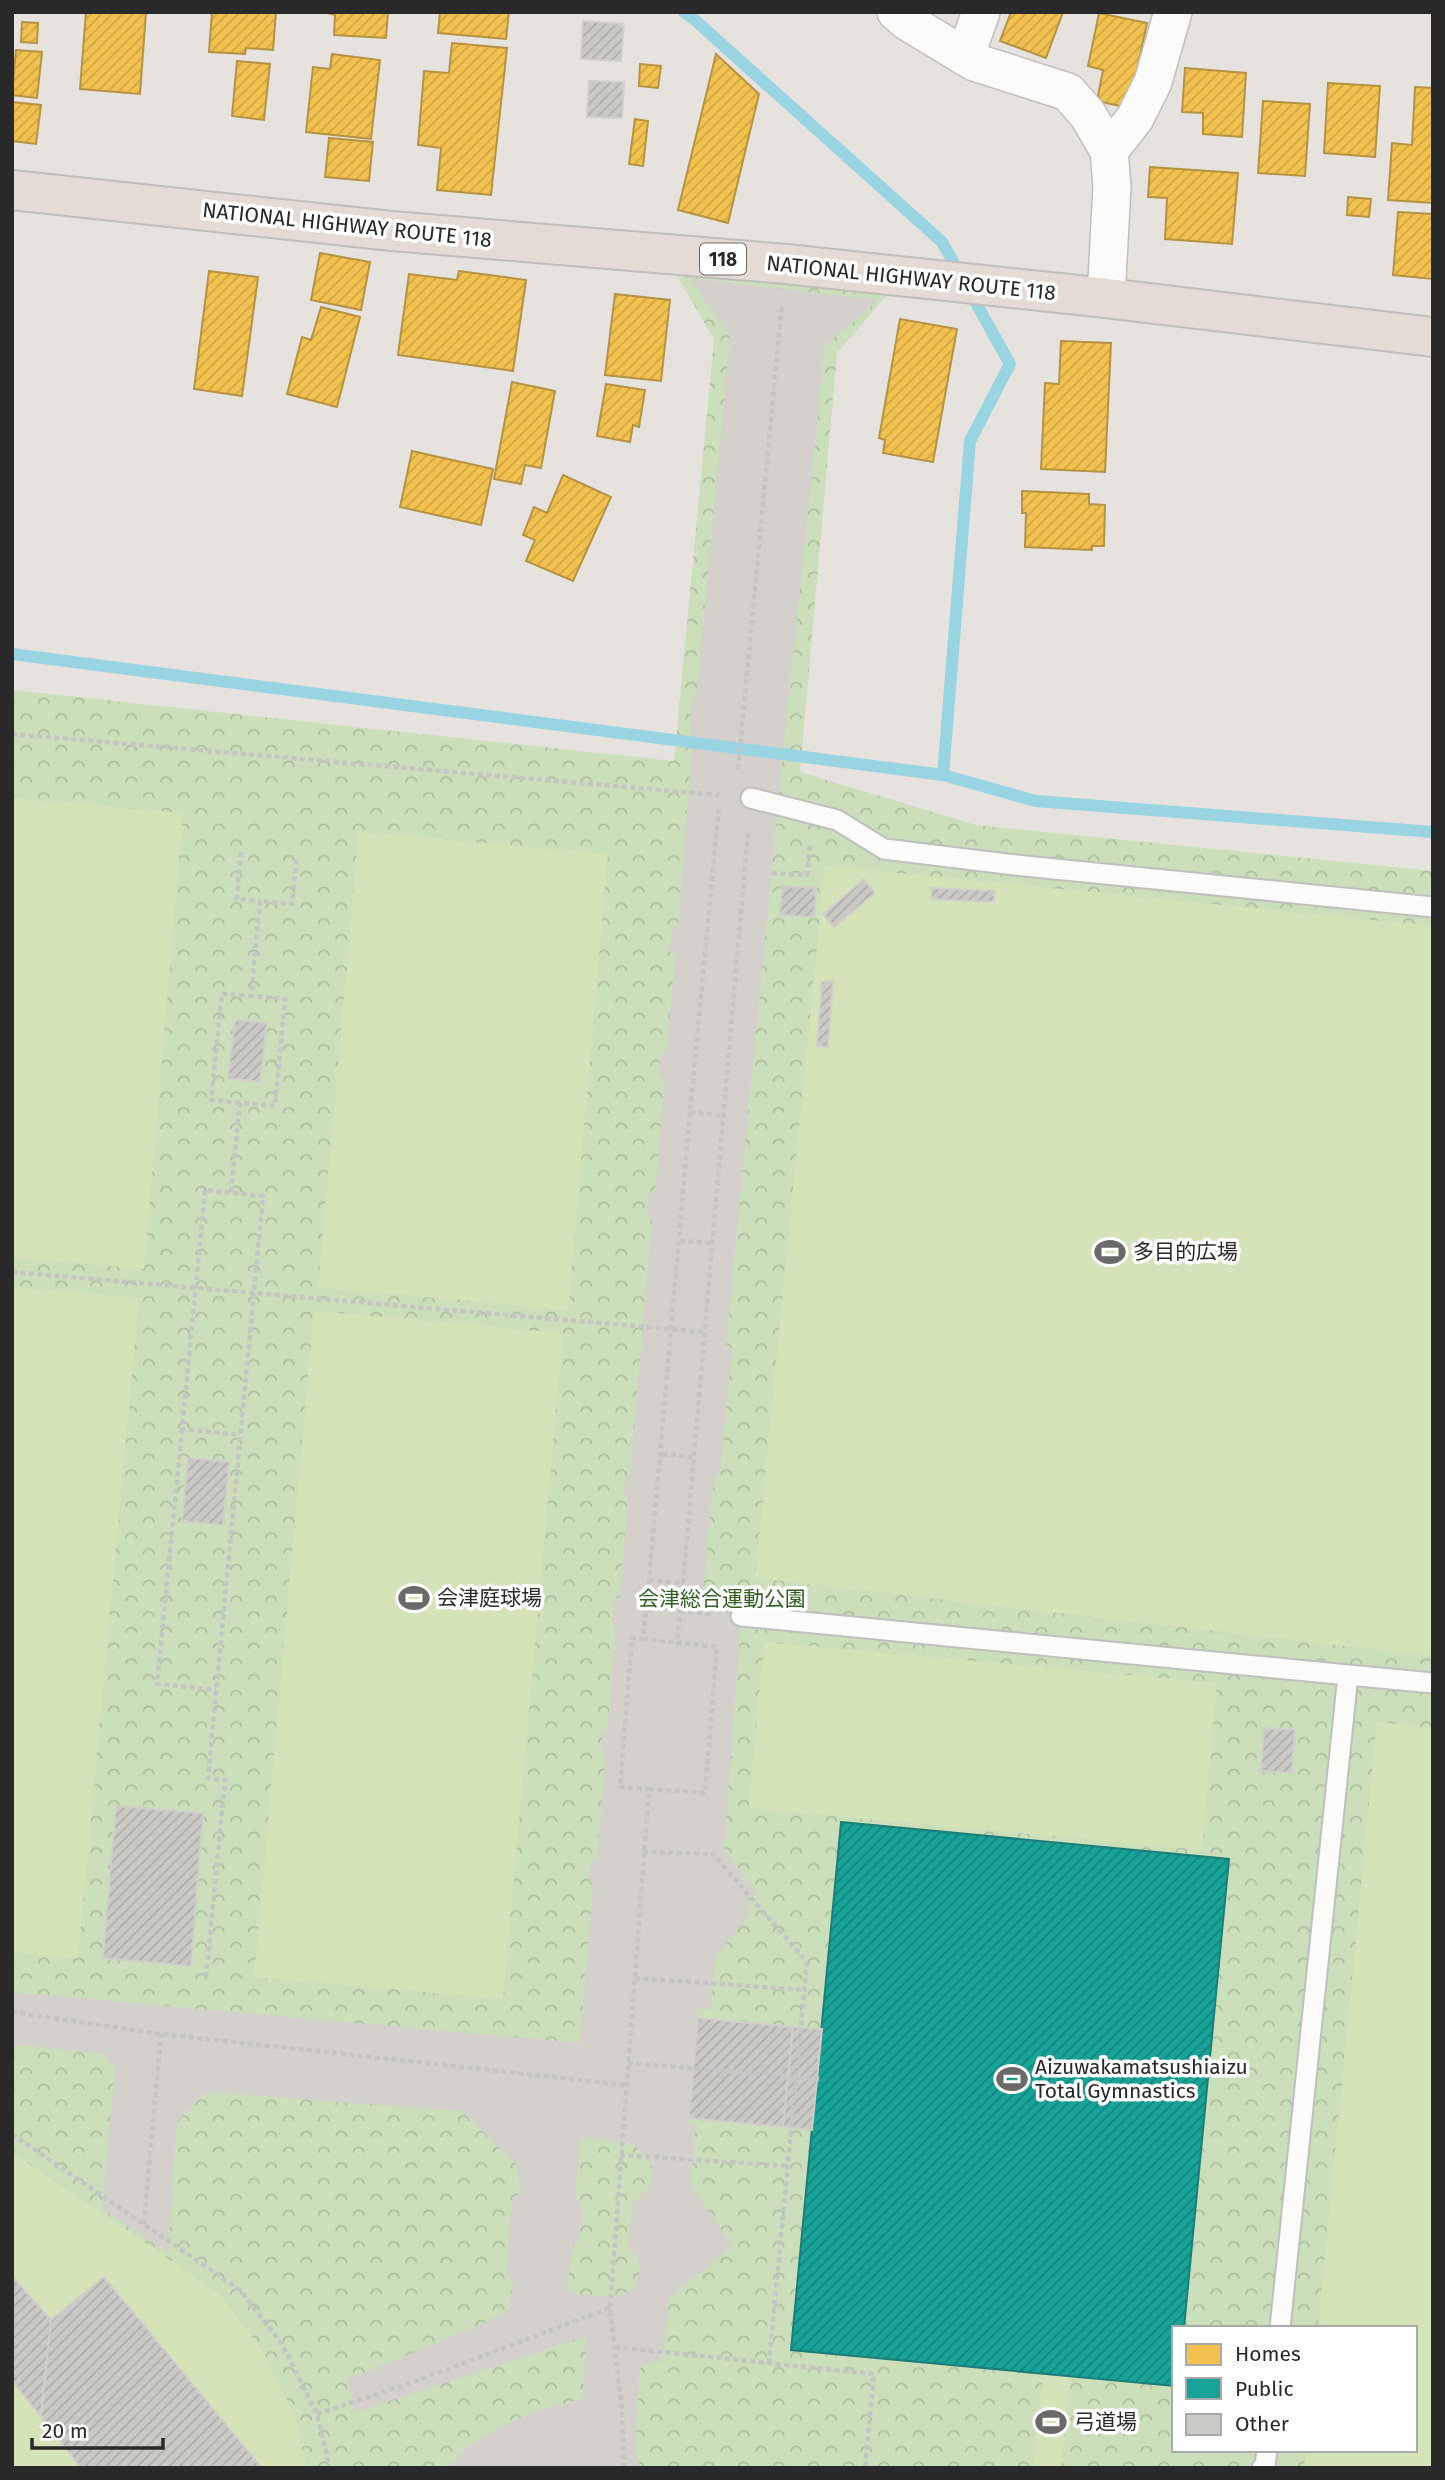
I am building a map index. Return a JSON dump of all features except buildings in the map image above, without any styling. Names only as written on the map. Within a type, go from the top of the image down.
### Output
[{"type":"highway","name":"NATIONAL HIGHWAY ROUTE 118","points":[[12,190],[392,231],[786,264],[1107,298],[1433,337]]},
{"type":"street","points":[[896,12],[974,62],[1068,92],[1088,115],[1109,150],[1112,186],[1107,298]]},
{"type":"street","points":[[965,57],[981,12]]},
{"type":"street","points":[[1109,150],[1135,118],[1153,82],[1173,12]]},
{"type":"lane","points":[[743,798],[837,820],[884,849],[1015,865],[1433,907]]},
{"type":"lane","points":[[741,1616],[1433,1683]]},
{"type":"lane","points":[[1280,2326],[1348,1675]]},
{"type":"lane","points":[[1262,2468],[1265,2466],[1267,2452]]},
{"type":"path","points":[[677,1643],[712,1243],[743,798],[786,264]]},
{"type":"path","points":[[12,734],[743,798]]},
{"type":"path","points":[[643,1639],[662,1454],[720,795]]},
{"type":"path","points":[[241,852],[237,899],[292,904],[297,856]]},
{"type":"path","points":[[772,873],[807,875]]},
{"type":"path","points":[[251,996],[260,901]]},
{"type":"path","points":[[222,994],[251,996],[285,999],[275,1106],[211,1100],[222,994]]},
{"type":"path","points":[[231,1192],[240,1103]]},
{"type":"path","points":[[690,1112],[722,1115]]},
{"type":"path","points":[[206,1977],[225,1780],[208,1778],[263,1196],[205,1190],[157,1684],[216,1690]]},
{"type":"path","points":[[680,1241],[712,1243]]},
{"type":"path","points":[[12,1272],[704,1332]]},
{"type":"path","points":[[182,1429],[240,1435]]},
{"type":"path","points":[[662,1454],[693,1457]]},
{"type":"path","points":[[649,1580],[683,1583]]},
{"type":"path","points":[[632,1638],[677,1643],[717,1647],[705,1793],[620,1787],[632,1638]]},
{"type":"path","points":[[624,2468],[622,2410],[610,2308],[649,1789]]},
{"type":"path","points":[[643,1852],[713,1854],[807,1962],[769,2363]]},
{"type":"path","points":[[635,1978],[806,1990]]},
{"type":"path","points":[[12,2012],[161,2034],[626,2085]]},
{"type":"path","points":[[144,2224],[161,2034]]},
{"type":"path","points":[[628,2063],[822,2079]]},
{"type":"path","points":[[12,2134],[240,2290],[282,2344],[317,2414],[330,2468]]},
{"type":"path","points":[[620,2155],[788,2166]]},
{"type":"path","points":[[317,2414],[416,2381],[610,2308]]},
{"type":"path","points":[[615,2347],[874,2374],[865,2468]]},
{"type":"green space","name":"会津総合運動公園","points":[[674,271],[891,290],[837,353],[800,772],[976,825],[1433,871],[1433,2468],[12,2468],[12,690],[674,761],[714,339]]},
{"type":"green space","points":[[12,798],[183,813],[144,1269],[12,1257]]},
{"type":"green space","points":[[359,832],[608,854],[568,1310],[318,1287]]},
{"type":"green space","name":"多目的広場","points":[[825,866],[1433,926],[1433,1656],[755,1578]]},
{"type":"green space","points":[[12,1287],[139,1298],[78,1958],[12,1952]]},
{"type":"green space","points":[[314,1311],[563,1333],[503,1999],[254,1977]]},
{"type":"green space","points":[[764,1642],[1217,1683],[1202,1850],[749,1808]]},
{"type":"green space","points":[[1377,1722],[1433,1728],[1433,2468],[1304,2468],[1306,2452],[1417,2452],[1417,2326],[1318,2326]]},
{"type":"green space","points":[[12,2152],[220,2294],[260,2347],[294,2414],[307,2468],[12,2468]]},
{"type":"green space","name":"弓道場","points":[[1043,2374],[1070,2376],[1061,2468],[1033,2468]]},
{"type":"shaded area","points":[[689,278],[879,300],[825,345],[726,1345],[732,1348],[720,1473],[714,1476],[702,1601],[742,1606],[724,1849],[756,1891],[745,1901],[752,1912],[715,1957],[711,2010],[698,2009],[687,2124],[696,2125],[691,2186],[732,2246],[670,2297],[662,2361],[640,2365],[635,2451],[640,2468],[447,2468],[468,2447],[500,2427],[534,2411],[583,2399],[586,2336],[356,2412],[347,2380],[485,2323],[509,2309],[513,2282],[506,2275],[512,2199],[521,2193],[517,2165],[462,2111],[207,2092],[177,2121],[168,2253],[102,2209],[115,2067],[102,2054],[12,2044],[12,1992],[580,2043],[593,1885],[589,1880],[591,1861],[597,1858],[606,1754],[602,1750],[602,1735],[607,1733],[616,1628],[612,1622],[614,1601],[620,1596],[628,1498],[624,1494],[625,1476],[630,1474],[652,1219],[647,1215],[648,1194],[655,1192],[665,1080],[659,1074],[661,1054],[667,1050],[675,956],[670,952],[672,928],[678,926],[692,752],[689,746],[691,705],[697,691],[730,336]],"holes":[[[581,2138],[629,2142],[648,2156],[652,2169],[650,2187],[633,2202],[628,2246],[638,2258],[640,2270],[634,2288],[616,2298],[567,2292],[572,2247],[580,2240],[582,2205],[575,2195]]]},
{"type":"waterway","points":[[684,12],[942,242],[1010,364],[970,441],[943,775]]},
{"type":"waterway","points":[[12,654],[943,775],[1036,801],[1433,832]]},
{"type":"place","name":"多目的広場","points":[[1110,1252]]},
{"type":"place","name":"会津庭球場","points":[[414,1598]]},
{"type":"place","name":"Aizuwakamatsushiaizu Total Gymnastics","points":[[1012,2079]]},
{"type":"place","name":"弓道場","points":[[1051,2422]]}]
